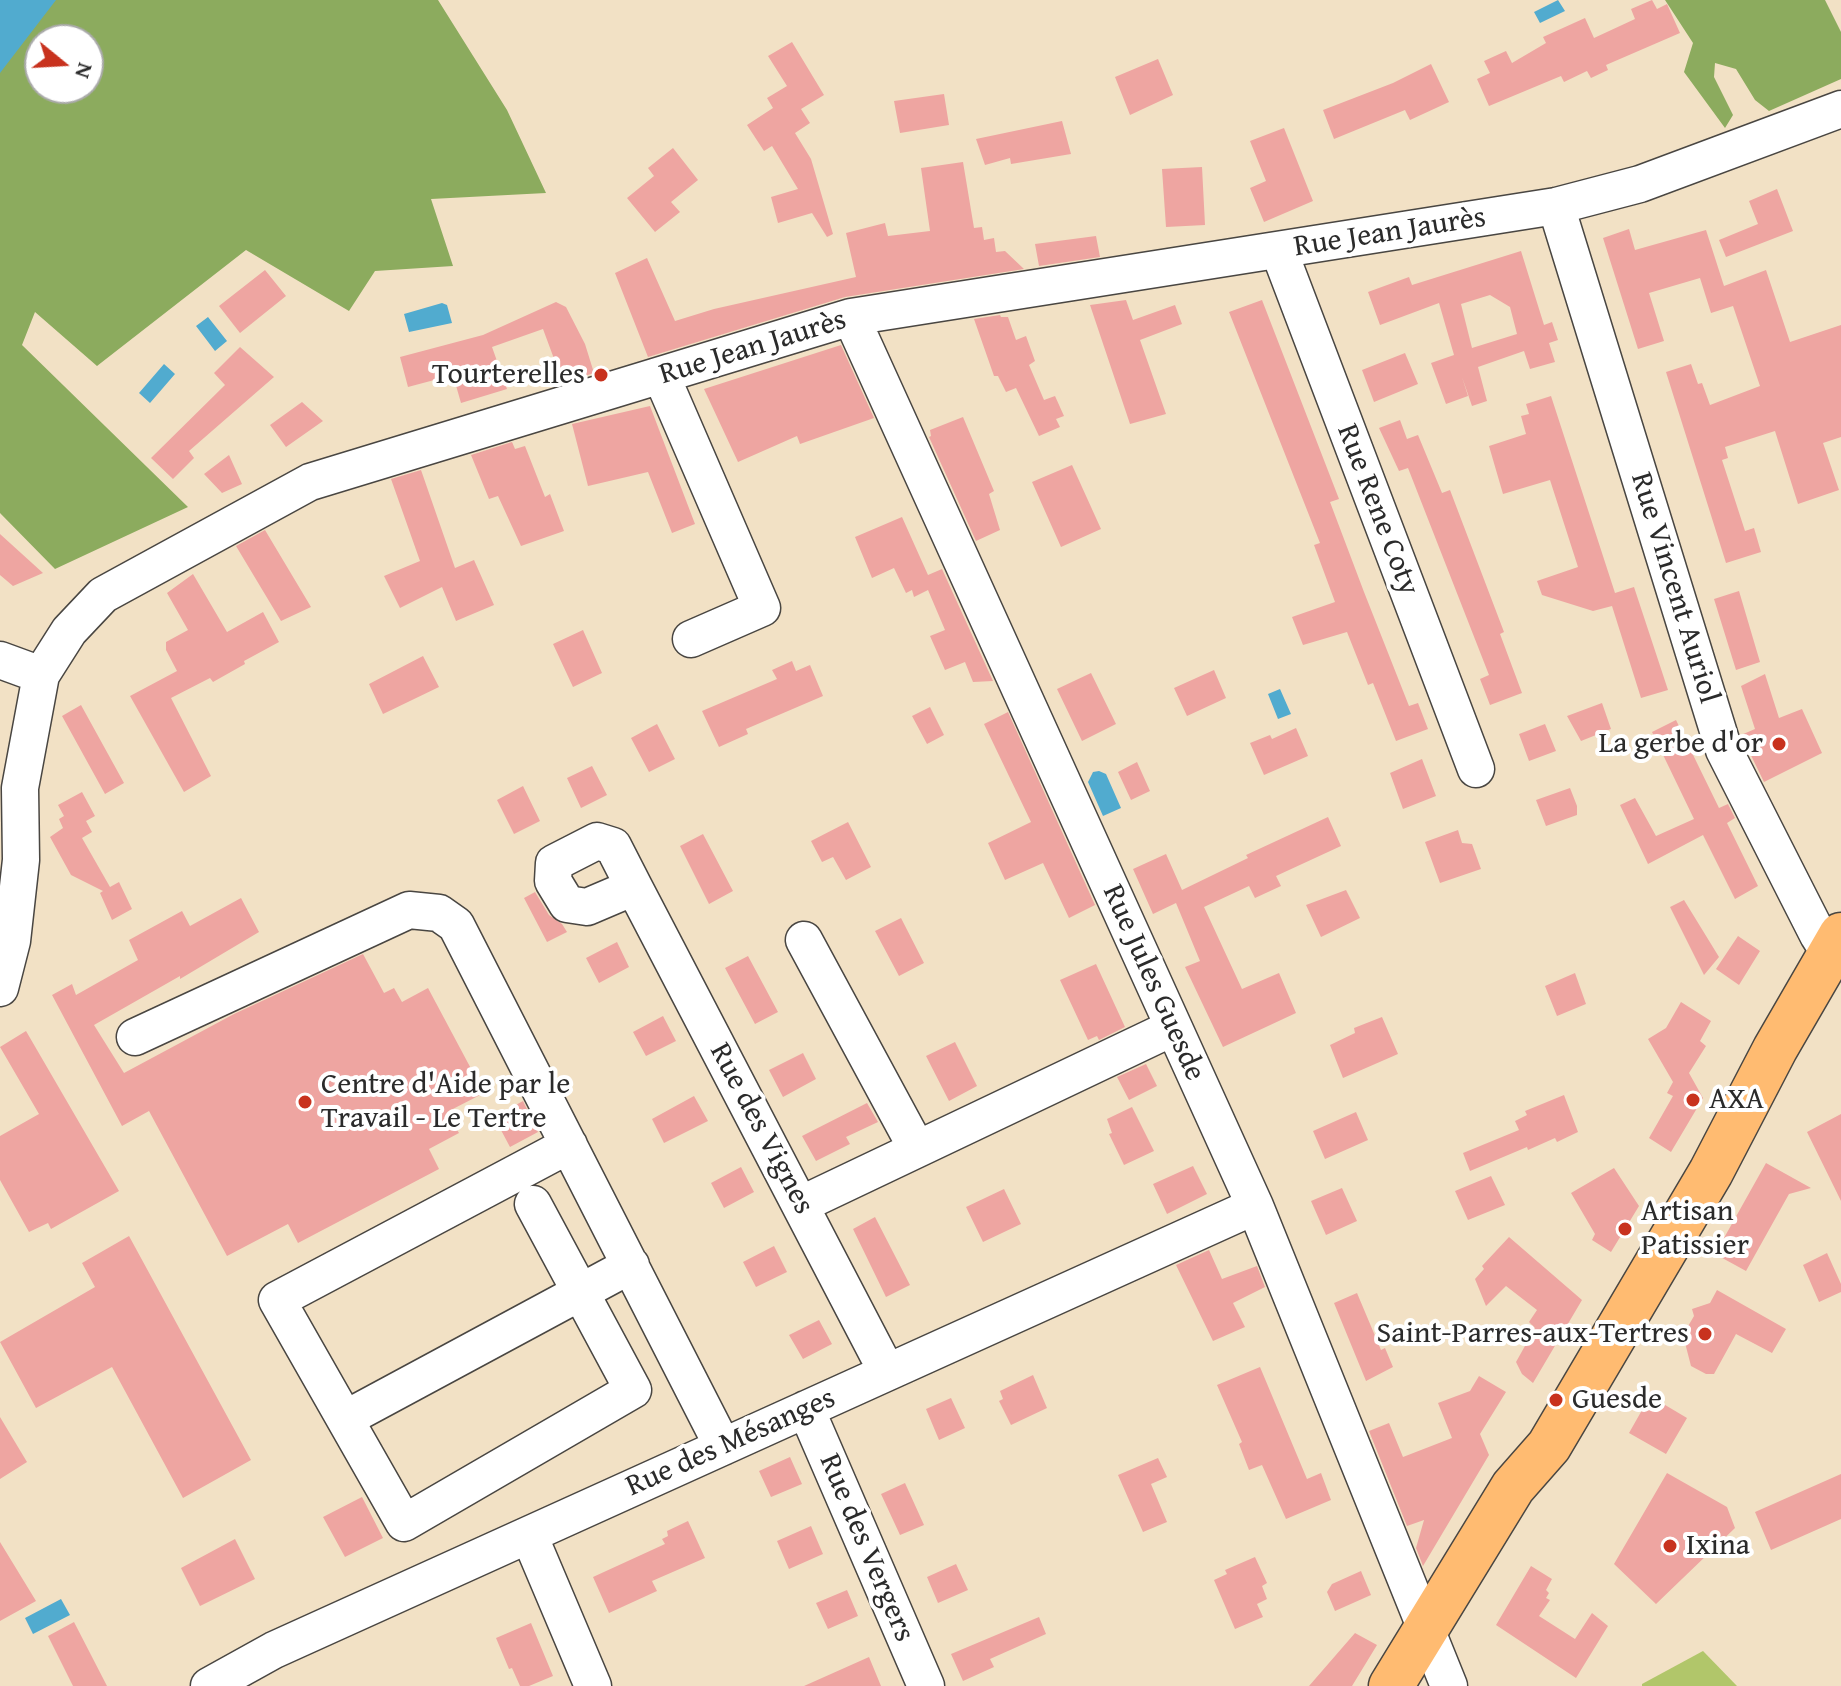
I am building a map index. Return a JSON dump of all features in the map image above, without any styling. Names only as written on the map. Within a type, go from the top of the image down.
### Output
[{"type":"main road","points":[[1391,1686],[1433,1665],[1536,1493],[1549,1446],[1711,1172],[1763,1071],[1835,944]]},
{"type":"street","name":"Rue Jean Jaurès","points":[[0,988],[12,941],[21,860],[20,788],[41,675],[69,631],[103,595],[310,482],[851,317],[1556,206],[1640,184],[1841,109]]},
{"type":"street","name":"Rue Vincent Auriol","points":[[1556,206],[1724,750],[1818,935],[1835,944]]},
{"type":"street","name":"Rue Rene Coty","points":[[1279,251],[1476,769]]},
{"type":"street","name":"Rue Jules Guesde","points":[[851,317],[1255,1206],[1433,1665]]},
{"type":"street","points":[[661,375],[762,608],[691,639]]},
{"type":"street","points":[[0,660],[41,675]]},
{"type":"street","name":"Rue des Vignes","points":[[634,887],[887,1372]]},
{"type":"street","points":[[135,1037],[409,910],[439,913],[456,925],[723,1447]]},
{"type":"street","points":[[804,940],[917,1149]]},
{"type":"street","points":[[800,1205],[1172,1028]]},
{"type":"street","points":[[533,1204],[633,1390],[404,1523],[277,1300],[569,1145]]},
{"type":"street","name":"Rue des Mésanges","points":[[209,1686],[274,1650],[1255,1206]]},
{"type":"street","points":[[345,1419],[631,1265]]},
{"type":"street","name":"Rue des Vergers","points":[[806,1409],[926,1686]]},
{"type":"street","points":[[529,1535],[593,1686]]},
{"type":"green space","points":[[0,0],[438,0],[507,110],[546,193],[431,199],[453,266],[375,271],[349,311],[246,250],[97,366],[35,312],[22,345],[188,507],[55,569],[0,513]]},
{"type":"green space","points":[[1665,0],[1825,0],[1841,32],[1841,79],[1769,111],[1755,100],[1736,69],[1715,63],[1714,77],[1733,115],[1725,128],[1684,72],[1693,43]]},
{"type":"green space","points":[[1703,1651],[1737,1686],[1642,1686],[1642,1684]]},
{"type":"water","points":[[0,0],[56,0],[38,24],[24,24],[24,42],[0,73]]},
{"type":"water","points":[[1558,0],[1565,11],[1540,23],[1534,12]]},
{"type":"water","points":[[442,303],[447,305],[452,323],[409,332],[404,314]]},
{"type":"water","points":[[208,317],[227,341],[215,351],[196,326]]},
{"type":"water","points":[[164,364],[175,374],[150,403],[139,393]]},
{"type":"water","points":[[1280,689],[1291,714],[1278,719],[1268,694]]},
{"type":"water","points":[[1093,772],[1106,774],[1121,808],[1103,816],[1088,782]]},
{"type":"water","points":[[61,1599],[70,1615],[33,1634],[25,1618]]},
{"type":"building","points":[[1652,0],[1657,9],[1667,4],[1680,33],[1606,65],[1608,70],[1591,78],[1587,71],[1564,82],[1561,76],[1489,106],[1477,79],[1490,73],[1484,61],[1506,51],[1512,63],[1546,43],[1543,37],[1585,18],[1594,38],[1635,19],[1631,9]]},
{"type":"building","points":[[792,42],[824,95],[801,109],[810,123],[795,133],[811,159],[833,234],[827,237],[812,213],[778,223],[771,197],[798,189],[772,146],[764,151],[747,125],[773,108],[767,98],[787,86],[768,56]]},
{"type":"building","points":[[1158,59],[1173,95],[1130,115],[1115,77]]},
{"type":"building","points":[[1431,64],[1449,102],[1410,120],[1405,110],[1334,139],[1323,110],[1393,83]]},
{"type":"building","points":[[944,94],[949,125],[900,133],[894,101]]},
{"type":"building","points":[[1062,121],[1071,154],[1011,164],[1010,158],[985,165],[976,139]]},
{"type":"building","points":[[1284,128],[1313,201],[1264,222],[1250,188],[1266,181],[1250,141]]},
{"type":"building","points":[[673,148],[698,180],[671,202],[680,212],[655,232],[627,198],[654,176],[648,168]]},
{"type":"building","points":[[963,162],[974,228],[982,227],[984,240],[994,238],[996,252],[1005,251],[1024,269],[845,297],[648,357],[615,273],[647,258],[675,321],[714,309],[856,277],[846,233],[885,223],[888,236],[930,231],[921,168]]},
{"type":"building","points":[[1202,167],[1205,225],[1166,227],[1162,169]]},
{"type":"building","points":[[1777,189],[1793,231],[1726,257],[1719,240],[1758,224],[1749,201]]},
{"type":"building","points":[[1629,229],[1635,250],[1706,230],[1724,286],[1766,270],[1790,342],[1841,325],[1841,437],[1823,443],[1839,490],[1798,504],[1775,431],[1725,447],[1728,458],[1722,460],[1745,531],[1754,528],[1761,552],[1726,563],[1666,372],[1691,364],[1710,405],[1760,386],[1733,306],[1711,313],[1700,278],[1649,293],[1664,341],[1638,349],[1603,238]]},
{"type":"building","points":[[1096,236],[1100,257],[1039,266],[1035,244]]},
{"type":"building","points":[[1521,251],[1544,325],[1552,322],[1558,340],[1549,343],[1555,362],[1530,369],[1524,351],[1478,367],[1487,401],[1472,406],[1462,377],[1468,396],[1446,404],[1431,363],[1454,355],[1439,303],[1380,325],[1368,292],[1409,277],[1412,285]],"holes":[[[1490,295],[1510,307],[1517,334],[1472,348],[1461,304]]]},
{"type":"building","points":[[265,270],[286,296],[240,333],[219,306]]},
{"type":"building","points":[[1126,300],[1133,320],[1175,305],[1182,324],[1140,340],[1166,414],[1130,424],[1090,305]]},
{"type":"building","points":[[1262,300],[1339,499],[1330,502],[1364,592],[1409,706],[1418,703],[1428,729],[1396,741],[1373,683],[1368,685],[1347,632],[1303,645],[1292,617],[1335,602],[1314,545],[1320,543],[1229,312]]},
{"type":"building","points":[[556,302],[566,307],[585,344],[594,373],[563,383],[543,329],[492,347],[507,389],[461,403],[453,375],[408,387],[400,357],[483,335]]},
{"type":"building","points":[[1000,315],[1008,317],[1016,340],[1026,336],[1035,361],[1029,365],[1044,400],[1055,396],[1064,416],[1056,419],[1060,427],[1039,436],[1016,388],[1006,392],[998,376],[994,376],[974,319]]},
{"type":"building","points":[[841,345],[874,418],[800,444],[797,436],[738,462],[704,389]]},
{"type":"building","points":[[240,347],[274,377],[189,451],[194,458],[173,479],[151,458],[225,385],[214,373]]},
{"type":"building","points":[[1405,353],[1418,384],[1374,402],[1362,370]]},
{"type":"building","points":[[1551,396],[1615,593],[1634,587],[1668,690],[1641,698],[1612,606],[1593,611],[1542,595],[1537,581],[1578,567],[1550,480],[1503,494],[1489,446],[1526,434],[1521,416],[1529,414],[1526,404]]},
{"type":"building","points":[[302,402],[323,421],[286,447],[270,425]]},
{"type":"building","points":[[650,406],[695,524],[672,533],[648,472],[588,486],[572,424]]},
{"type":"building","points":[[963,417],[994,491],[989,494],[1000,530],[976,541],[929,437],[930,430]]},
{"type":"building","points":[[1400,420],[1407,439],[1418,435],[1442,493],[1450,490],[1504,632],[1500,634],[1522,693],[1490,705],[1480,679],[1489,675],[1408,468],[1399,471],[1379,428]]},
{"type":"building","points":[[512,442],[515,449],[525,446],[545,497],[550,494],[564,531],[521,546],[498,496],[489,499],[471,455]]},
{"type":"building","points":[[229,455],[242,484],[222,493],[204,474]]},
{"type":"building","points":[[1072,465],[1101,529],[1061,547],[1032,482]]},
{"type":"building","points":[[421,470],[455,568],[474,560],[494,605],[456,621],[442,587],[400,608],[384,576],[420,561],[391,479]]},
{"type":"building","points":[[902,517],[928,575],[942,569],[993,681],[973,682],[965,662],[945,670],[930,636],[945,630],[928,590],[914,597],[912,590],[906,593],[894,568],[872,578],[855,537]]},
{"type":"building","points":[[265,530],[311,607],[281,621],[236,546]]},
{"type":"building","points":[[0,534],[43,573],[13,586],[0,575]]},
{"type":"building","points":[[193,574],[227,632],[263,612],[279,642],[213,682],[210,678],[171,698],[211,776],[184,792],[130,696],[177,671],[166,650],[166,642],[188,630],[167,593]]},
{"type":"building","points":[[1739,591],[1760,662],[1736,670],[1714,599]]},
{"type":"building","points":[[583,630],[602,673],[573,687],[553,644]]},
{"type":"building","points":[[423,656],[439,687],[383,714],[369,684]]},
{"type":"building","points":[[792,661],[796,671],[810,665],[823,696],[746,729],[748,734],[719,747],[702,711],[777,679],[772,670]]},
{"type":"building","points":[[1214,670],[1226,698],[1187,716],[1174,688]]},
{"type":"building","points":[[1091,673],[1116,724],[1082,741],[1057,689]]},
{"type":"building","name":"La gerbe d'or","points":[[1765,674],[1779,718],[1802,709],[1822,753],[1764,782],[1741,735],[1755,729],[1741,686]]},
{"type":"building","points":[[1602,703],[1611,729],[1581,741],[1567,716]]},
{"type":"building","points":[[81,705],[124,783],[105,794],[62,716]]},
{"type":"building","points":[[930,707],[944,735],[927,744],[912,716]]},
{"type":"building","points":[[1008,712],[1095,905],[1069,918],[1043,863],[1005,880],[988,843],[1031,822],[984,724]]},
{"type":"building","points":[[1676,720],[1719,808],[1728,804],[1735,818],[1727,823],[1758,886],[1735,899],[1703,835],[1648,864],[1620,805],[1635,798],[1656,836],[1694,819],[1652,732]]},
{"type":"building","points":[[657,724],[675,759],[649,772],[631,738]]},
{"type":"building","points":[[1545,724],[1556,751],[1529,761],[1519,734]]},
{"type":"building","points":[[1296,728],[1308,756],[1264,775],[1250,743],[1270,735],[1272,739]]},
{"type":"building","points":[[1422,759],[1436,796],[1403,809],[1390,773]]},
{"type":"building","points":[[1137,762],[1150,791],[1131,800],[1118,772]]},
{"type":"building","points":[[592,766],[607,795],[581,808],[567,778]]},
{"type":"building","points":[[523,786],[540,821],[514,834],[497,800]]},
{"type":"building","points":[[1570,788],[1577,815],[1546,826],[1536,800]]},
{"type":"building","points":[[82,792],[95,816],[86,821],[92,832],[82,838],[110,887],[119,882],[132,909],[112,920],[100,893],[103,891],[71,875],[50,837],[63,828],[59,819],[64,816],[58,805]]},
{"type":"building","points":[[1328,817],[1341,846],[1276,876],[1281,886],[1255,898],[1249,886],[1204,907],[1242,989],[1279,973],[1296,1013],[1223,1047],[1185,967],[1200,961],[1176,903],[1153,914],[1133,869],[1166,854],[1182,890],[1248,858],[1246,855]]},
{"type":"building","points":[[848,822],[871,867],[846,880],[833,857],[822,862],[811,841]]},
{"type":"building","points":[[1458,830],[1462,843],[1472,844],[1481,869],[1440,883],[1425,842]]},
{"type":"building","points":[[703,834],[733,891],[709,904],[680,846]]},
{"type":"building","points":[[1346,890],[1360,918],[1321,937],[1306,905]]},
{"type":"building","points":[[535,892],[549,915],[567,932],[547,942],[524,898]]},
{"type":"building","name":"Centre d'Aide par le Travail - Le Tertre","points":[[241,898],[259,932],[94,1025],[124,1073],[234,1014],[363,954],[384,993],[394,988],[402,1002],[428,988],[484,1093],[447,1112],[459,1133],[429,1149],[439,1169],[298,1243],[288,1224],[227,1256],[149,1111],[122,1126],[52,995],[72,984],[76,995],[138,960],[129,940],[182,911],[190,926]]},
{"type":"building","points":[[1684,900],[1719,957],[1704,975],[1670,907]]},
{"type":"building","points":[[901,918],[924,963],[899,976],[875,931]]},
{"type":"building","points":[[1738,936],[1760,951],[1739,985],[1716,969]]},
{"type":"building","points":[[617,942],[629,967],[599,983],[586,958]]},
{"type":"building","points":[[748,956],[778,1012],[755,1024],[725,968]]},
{"type":"building","points":[[1096,964],[1125,1027],[1099,1040],[1097,1036],[1088,1040],[1060,980]]},
{"type":"building","points":[[1575,973],[1586,1004],[1557,1016],[1545,986]]},
{"type":"building","points":[[1681,1002],[1711,1021],[1700,1041],[1706,1046],[1689,1073],[1703,1098],[1671,1152],[1649,1138],[1673,1096],[1667,1093],[1673,1082],[1648,1039],[1666,1028]]},
{"type":"building","points":[[663,1016],[676,1041],[646,1056],[633,1032]]},
{"type":"building","points":[[1382,1017],[1398,1054],[1343,1078],[1330,1045],[1355,1033],[1354,1028]]},
{"type":"building","points":[[26,1031],[119,1191],[51,1229],[48,1223],[29,1232],[0,1180],[0,1136],[39,1114],[0,1047]]},
{"type":"building","points":[[955,1042],[977,1086],[949,1101],[926,1056]]},
{"type":"building","points":[[803,1053],[816,1079],[783,1097],[769,1070]]},
{"type":"building","points":[[1146,1064],[1157,1086],[1129,1100],[1117,1077]]},
{"type":"building","points":[[1564,1095],[1578,1132],[1557,1142],[1555,1138],[1528,1150],[1527,1147],[1470,1171],[1463,1153],[1519,1130],[1515,1121],[1527,1115],[1525,1111]]},
{"type":"building","points":[[694,1096],[708,1121],[664,1143],[652,1119]]},
{"type":"building","points":[[523,1101],[538,1132],[510,1147],[494,1117]]},
{"type":"building","points":[[867,1103],[878,1122],[846,1137],[850,1144],[816,1161],[802,1136]]},
{"type":"building","points":[[1132,1107],[1154,1151],[1124,1165],[1109,1134],[1112,1133],[1107,1119]]},
{"type":"building","points":[[1356,1112],[1368,1140],[1325,1159],[1313,1131]]},
{"type":"building","points":[[1841,1114],[1841,1201],[1807,1132]]},
{"type":"building","points":[[1766,1163],[1811,1188],[1789,1194],[1746,1271],[1715,1254]]},
{"type":"building","points":[[1193,1166],[1207,1194],[1167,1214],[1153,1184]]},
{"type":"building","points":[[741,1167],[754,1192],[724,1208],[711,1183]]},
{"type":"building","points":[[1614,1168],[1639,1206],[1611,1252],[1592,1240],[1595,1234],[1571,1193]]},
{"type":"building","points":[[1491,1176],[1505,1205],[1468,1220],[1455,1191]]},
{"type":"building","points":[[1342,1188],[1357,1221],[1326,1235],[1311,1201]]},
{"type":"building","points":[[1004,1189],[1021,1224],[983,1242],[966,1207]]},
{"type":"building","points":[[875,1217],[910,1285],[886,1297],[853,1229]]},
{"type":"building","points":[[129,1236],[251,1460],[183,1498],[112,1367],[36,1408],[0,1342],[95,1287],[82,1263]]},
{"type":"building","points":[[1509,1237],[1582,1300],[1533,1383],[1522,1374],[1516,1362],[1535,1328],[1529,1322],[1537,1310],[1506,1286],[1486,1306],[1475,1279],[1484,1269],[1482,1266]]},
{"type":"building","points":[[774,1246],[787,1272],[756,1287],[743,1262]]},
{"type":"building","points":[[1209,1250],[1222,1279],[1257,1266],[1265,1287],[1233,1303],[1245,1327],[1213,1341],[1176,1265]]},
{"type":"building","points":[[1827,1253],[1841,1284],[1841,1292],[1819,1302],[1803,1265]]},
{"type":"building","name":"Saint-Parres-aux-Tertres","points":[[1717,1290],[1786,1329],[1772,1353],[1736,1334],[1714,1374],[1706,1374],[1691,1366],[1683,1335],[1694,1316],[1692,1309],[1710,1303]]},
{"type":"building","points":[[1357,1293],[1381,1350],[1385,1348],[1393,1367],[1366,1381],[1334,1303]]},
{"type":"building","points":[[819,1320],[832,1344],[803,1359],[789,1335]]},
{"type":"building","points":[[1260,1367],[1307,1479],[1321,1473],[1331,1500],[1286,1519],[1262,1465],[1249,1470],[1239,1444],[1242,1442],[1217,1385]]},
{"type":"building","points":[[1033,1375],[1047,1408],[1011,1425],[999,1401],[1003,1399],[1000,1391]]},
{"type":"building","points":[[1479,1376],[1506,1392],[1480,1434],[1489,1455],[1423,1566],[1416,1548],[1424,1520],[1407,1526],[1369,1431],[1389,1423],[1403,1457],[1452,1438],[1438,1403],[1470,1391]]},
{"type":"building","points":[[1650,1396],[1687,1418],[1666,1454],[1629,1433]]},
{"type":"building","points":[[951,1398],[965,1428],[939,1440],[926,1409]]},
{"type":"building","points":[[0,1417],[27,1462],[0,1479]]},
{"type":"building","points":[[790,1457],[802,1484],[771,1497],[759,1471]]},
{"type":"building","points":[[1158,1458],[1167,1477],[1151,1484],[1167,1522],[1143,1532],[1118,1475]]},
{"type":"building","name":"Ixina","points":[[1667,1473],[1727,1507],[1735,1528],[1656,1604],[1614,1564]]},
{"type":"building","points":[[1841,1474],[1841,1519],[1771,1550],[1755,1512]]},
{"type":"building","points":[[905,1483],[924,1525],[900,1535],[881,1494]]},
{"type":"building","points":[[362,1497],[383,1538],[345,1557],[323,1517]]},
{"type":"building","points":[[688,1521],[705,1558],[652,1581],[657,1591],[609,1613],[593,1577],[665,1544],[662,1539],[668,1536],[667,1531]]},
{"type":"building","points":[[811,1526],[823,1554],[789,1569],[777,1541]]},
{"type":"building","points":[[235,1539],[255,1579],[200,1606],[181,1568]]},
{"type":"building","points":[[0,1542],[36,1601],[0,1621]]},
{"type":"building","points":[[1255,1557],[1267,1583],[1262,1586],[1267,1599],[1257,1604],[1263,1617],[1235,1629],[1214,1580],[1227,1574],[1225,1570]]},
{"type":"building","points":[[956,1564],[968,1590],[938,1603],[927,1577]]},
{"type":"building","points":[[1531,1566],[1552,1579],[1546,1590],[1549,1593],[1546,1598],[1550,1600],[1539,1616],[1575,1639],[1592,1613],[1608,1626],[1576,1678],[1496,1625]]},
{"type":"building","points":[[1361,1571],[1371,1595],[1335,1611],[1327,1592],[1332,1584]]},
{"type":"building","points":[[847,1590],[858,1616],[828,1629],[816,1603]]},
{"type":"building","points":[[1039,1617],[1046,1634],[990,1659],[994,1667],[963,1681],[951,1654]]},
{"type":"building","points":[[74,1622],[107,1686],[73,1686],[48,1636]]},
{"type":"building","points":[[531,1623],[553,1676],[529,1686],[520,1686],[496,1638]]},
{"type":"building","points":[[1355,1633],[1377,1645],[1352,1686],[1309,1686]]},
{"type":"building","points":[[869,1657],[881,1686],[804,1686]]},
{"type":"place","name":"Tourterelles","points":[[601,375]]},
{"type":"place","name":"La gerbe d'or","points":[[1779,744]]},
{"type":"place","name":"AXA","points":[[1693,1100]]},
{"type":"place","name":"Centre d'Aide par le Travail - Le Tertre","points":[[305,1102]]},
{"type":"place","name":"Artisan Patissier","points":[[1625,1229]]},
{"type":"place","name":"Saint-Parres-aux-Tertres","points":[[1705,1334]]},
{"type":"place","name":"Guesde","points":[[1556,1400]]},
{"type":"place","name":"Ixina","points":[[1670,1546]]}]
